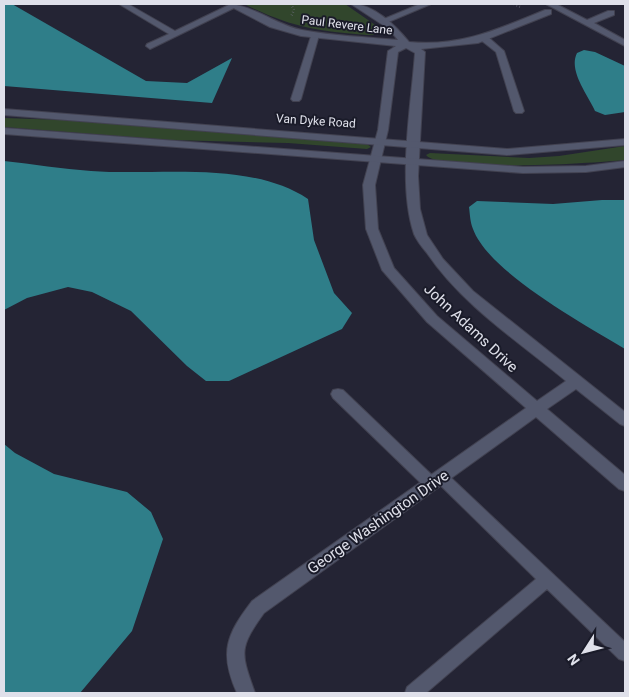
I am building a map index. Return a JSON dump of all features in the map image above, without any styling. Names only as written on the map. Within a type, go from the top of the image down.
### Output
[{"type":"street","name":"John Adams Drive","points":[[355,4],[383,21],[406,44],[420,52],[416,145],[412,176],[414,209],[421,236],[439,262],[468,294],[625,420]]},
{"type":"street","name":"Paul Revere Lane","points":[[232,5],[279,27],[315,35],[406,44],[456,45],[485,39],[549,8]]},
{"type":"street","name":"John Adams Drive","points":[[406,44],[393,51],[383,130],[369,185],[372,229],[388,270],[432,319],[625,484]]},
{"type":"street","name":"Van Dyke Road","points":[[4,112],[379,140],[416,145],[507,152],[625,142]]},
{"type":"street","points":[[4,131],[523,170],[586,169],[625,164]]},
{"type":"street","name":"George Washington Drive","points":[[246,693],[240,682],[234,656],[239,632],[258,606],[576,381]]},
{"type":"lane","points":[[123,4],[175,34]]},
{"type":"lane","points":[[383,21],[427,4]]},
{"type":"lane","points":[[150,46],[232,5]]},
{"type":"lane","points":[[549,8],[588,24],[625,43]]},
{"type":"lane","points":[[588,24],[611,13]]},
{"type":"lane","points":[[296,99],[315,35]]},
{"type":"lane","points":[[485,39],[500,51],[519,111]]},
{"type":"lane","points":[[338,394],[548,579],[625,653]]},
{"type":"lane","points":[[413,693],[548,579]]},
{"type":"path","points":[[285,22],[294,13],[291,4]]},
{"type":"path","points":[[514,4],[525,10]]},
{"type":"green space","points":[[244,4],[345,4],[381,29],[373,35],[367,35],[304,27],[276,18]]},
{"type":"green space","points":[[4,118],[64,120],[367,144],[371,147],[367,149],[288,143],[170,140],[4,127]]},
{"type":"green space","points":[[625,146],[625,160],[584,163],[459,164],[437,161],[426,155],[430,153],[529,158],[559,156]]},
{"type":"water","points":[[4,4],[12,4],[146,81],[187,83],[232,58],[212,103],[4,86]]},
{"type":"water","points":[[584,50],[595,52],[625,66],[625,112],[605,115],[595,111],[580,83],[575,67],[577,53]]},
{"type":"water","points":[[4,161],[91,171],[231,174],[259,179],[285,187],[308,199],[314,240],[334,293],[352,313],[342,329],[229,381],[206,381],[187,366],[131,311],[92,292],[68,287],[27,298],[4,310]]},
{"type":"water","points":[[625,200],[625,349],[540,296],[498,263],[483,246],[473,229],[469,207],[477,201],[553,204]]},
{"type":"water","points":[[4,444],[15,453],[54,474],[127,492],[151,512],[163,539],[132,631],[80,693],[4,693]]}]
